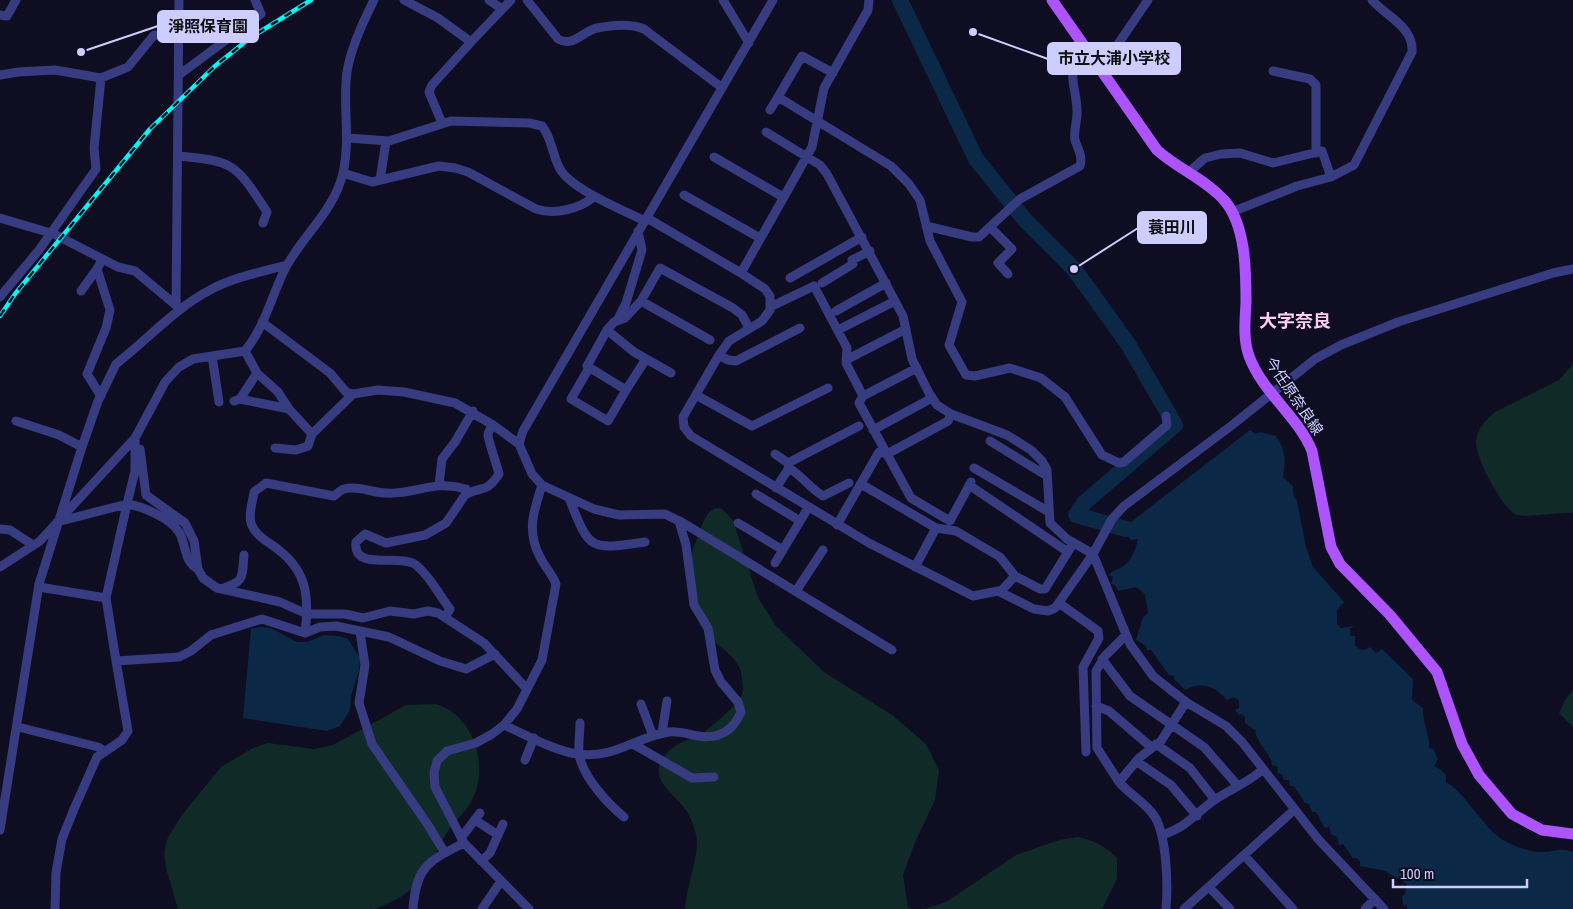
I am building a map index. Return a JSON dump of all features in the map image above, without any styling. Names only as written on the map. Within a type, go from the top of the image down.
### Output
[{"type":"main road","name":"今任原奈良線","points":[[1052,0],[1157,150],[1203,181],[1218,194],[1232,212],[1242,245],[1246,300],[1245,336],[1250,357],[1272,393],[1306,436],[1331,547],[1340,564],[1390,615],[1437,672],[1462,744],[1478,775],[1512,814],[1542,830],[1573,834]]},
{"type":"street","points":[[0,15],[7,16],[16,0]]},
{"type":"street","points":[[178,307],[180,0]]},
{"type":"street","points":[[179,75],[261,14],[255,0]]},
{"type":"street","points":[[245,351],[262,322],[287,266],[329,209],[343,172],[348,138],[346,81],[352,57],[374,0]]},
{"type":"street","points":[[404,0],[438,18],[471,42]]},
{"type":"street","points":[[489,0],[502,9]]},
{"type":"street","points":[[442,123],[429,92],[432,85],[511,0]]},
{"type":"street","points":[[527,0],[562,42],[574,40],[595,28],[633,24],[644,29],[721,87]]},
{"type":"street","points":[[723,0],[749,43]]},
{"type":"street","points":[[519,444],[523,431],[773,0]]},
{"type":"street","points":[[741,273],[814,143],[824,88],[868,10],[869,0]]},
{"type":"street","points":[[1100,69],[1148,0]]},
{"type":"street","points":[[1232,212],[1297,186],[1331,177],[1354,165],[1412,52],[1413,44],[1405,28],[1372,0]]},
{"type":"street","points":[[0,76],[18,72],[55,70],[101,78],[128,67],[154,35],[179,36]]},
{"type":"street","points":[[926,226],[979,237],[1020,199],[1080,166],[1082,159],[1075,138],[1077,110],[1072,78],[1074,61],[1087,49]]},
{"type":"street","points":[[770,110],[802,56],[833,73]]},
{"type":"street","points":[[1273,71],[1310,79],[1316,84],[1316,153]]},
{"type":"street","points":[[0,297],[52,234],[96,169],[94,148],[101,78]]},
{"type":"street","points":[[778,97],[891,166],[909,184],[920,200],[930,241],[962,302],[949,345],[966,375],[975,376],[1010,368],[1041,378],[1065,397],[1102,455],[1120,464],[1167,425],[1166,416]]},
{"type":"street","points":[[348,138],[386,141],[442,123],[474,120],[528,123],[542,126],[547,132],[560,170],[594,196],[646,219],[741,273],[765,289],[770,296],[770,307],[762,321],[729,341],[683,417],[684,427],[691,436],[837,525],[973,596],[991,591],[1000,592],[1042,611],[1055,608],[1059,603],[1093,554],[1112,519],[1124,506],[1315,359],[1341,345],[1408,319],[1554,273],[1573,269]]},
{"type":"street","points":[[766,132],[820,165],[870,251],[903,316],[912,359],[937,405],[951,414],[990,427],[1031,450],[1042,461],[1047,476],[1050,524],[1055,530],[1093,554],[1130,644],[1153,676],[1186,702],[1226,726],[1242,742],[1318,840],[1384,909]]},
{"type":"street","points":[[380,180],[386,141]]},
{"type":"street","points":[[1189,172],[1205,158],[1221,154],[1240,153],[1273,163],[1322,152],[1331,177]]},
{"type":"street","points":[[178,156],[214,159],[231,166],[244,176],[267,212],[262,223]]},
{"type":"street","points":[[714,157],[783,197]]},
{"type":"street","points":[[343,172],[372,182],[439,166],[455,168],[468,172],[536,209],[547,212],[579,206],[594,196]]},
{"type":"street","points":[[684,194],[760,238]]},
{"type":"street","points":[[0,218],[52,234],[118,268],[135,271],[178,307]]},
{"type":"street","points":[[990,228],[1012,249],[998,263],[1008,274]]},
{"type":"street","points":[[617,321],[626,303],[642,250],[638,231]]},
{"type":"street","points":[[790,278],[862,237]]},
{"type":"street","points":[[822,283],[853,264],[852,260],[870,251]]},
{"type":"street","points":[[81,292],[102,260]]},
{"type":"street","points":[[0,830],[4,797],[18,728],[39,587],[57,522],[82,448],[101,396],[116,364],[178,307],[237,278],[287,266]]},
{"type":"street","points":[[646,359],[608,420],[571,399],[589,368],[587,366],[607,330],[617,321],[625,318],[642,302],[660,268],[733,308],[742,315],[749,328]]},
{"type":"street","points":[[97,269],[110,310],[106,328],[87,374],[101,396]]},
{"type":"street","points":[[836,311],[886,283]]},
{"type":"street","points":[[770,307],[814,286],[847,348],[846,360],[863,396]]},
{"type":"street","points":[[838,330],[895,301]]},
{"type":"street","points":[[642,302],[710,340]]},
{"type":"street","points":[[262,322],[330,373],[346,392],[353,394],[378,390],[434,396],[473,412],[519,444],[532,474],[542,485],[594,509],[619,515],[665,514],[892,650]]},
{"type":"street","points":[[719,355],[728,360],[736,361],[800,328]]},
{"type":"street","points":[[846,360],[906,329]]},
{"type":"street","points":[[607,330],[646,359],[671,373]]},
{"type":"street","points":[[0,567],[33,545],[57,522],[134,438],[165,382],[179,366],[194,359],[245,351]]},
{"type":"street","points":[[245,351],[257,373],[278,392],[288,409],[312,434]]},
{"type":"street","points":[[212,356],[219,402]]},
{"type":"street","points":[[589,368],[626,390]]},
{"type":"street","points":[[917,368],[863,396],[859,404],[911,498],[950,521],[970,484],[1068,552]]},
{"type":"street","points":[[257,373],[237,400],[288,409]]},
{"type":"street","points":[[696,395],[752,426],[828,388]]},
{"type":"street","points":[[275,448],[304,449],[311,442],[312,434],[353,394]]},
{"type":"street","points":[[873,430],[932,398]]},
{"type":"street","points":[[439,485],[442,459],[473,412]]},
{"type":"street","points":[[837,525],[879,452],[887,454],[948,421],[951,414]]},
{"type":"street","points":[[16,422],[59,435],[82,448]]},
{"type":"street","points":[[445,617],[450,609],[416,565],[406,561],[364,559],[355,548],[356,542],[366,534],[386,543],[425,535],[446,523],[468,493],[484,490],[492,484],[499,474],[497,460],[488,438],[488,432],[494,425]]},
{"type":"street","points":[[776,488],[788,466],[859,426]]},
{"type":"street","points":[[55,909],[56,872],[62,839],[97,757],[122,740],[128,731],[106,598],[135,471],[134,438]]},
{"type":"street","points":[[134,438],[140,447],[146,495],[185,523],[194,541],[198,569],[202,578],[220,589],[280,602],[307,614],[346,614],[363,618],[390,611],[414,614],[428,611],[445,617],[484,643],[526,688]]},
{"type":"street","points":[[990,442],[1047,476]]},
{"type":"street","points":[[774,454],[801,476],[809,488],[823,496],[849,483]]},
{"type":"street","points":[[974,468],[1049,512]]},
{"type":"street","points":[[305,633],[307,614],[302,576],[292,561],[253,530],[250,521],[254,492],[266,483],[334,496],[343,489],[362,489],[387,494],[439,485],[460,487],[466,489],[468,493]]},
{"type":"street","points":[[861,484],[936,528],[956,531],[1000,558],[1016,576],[1040,589],[1045,589],[1074,543]]},
{"type":"street","points":[[529,909],[463,841],[435,787],[434,773],[437,761],[447,751],[476,743],[504,725],[517,709],[526,688],[542,660],[555,591],[552,575],[540,557],[531,523],[542,485]]},
{"type":"street","points":[[756,494],[800,521]]},
{"type":"street","points":[[569,498],[582,531],[594,545],[605,548],[645,542]]},
{"type":"street","points":[[57,522],[127,504],[135,505],[169,522],[177,529],[183,539],[189,562],[198,569]]},
{"type":"street","points":[[776,563],[808,508]]},
{"type":"street","points":[[504,725],[579,754],[610,754],[657,734],[678,731],[700,736],[719,735],[736,723],[741,712],[738,702],[721,682],[715,670],[708,628],[694,605],[686,545],[679,521]]},
{"type":"street","points":[[738,523],[783,550]]},
{"type":"street","points":[[916,567],[936,528]]},
{"type":"street","points":[[0,529],[10,530],[33,545]]},
{"type":"street","points":[[796,591],[823,550]]},
{"type":"street","points":[[220,589],[242,579],[244,556]]},
{"type":"street","points":[[1000,592],[1016,576]]},
{"type":"street","points":[[39,587],[106,598]]},
{"type":"street","points":[[1059,603],[1098,630],[1099,638],[1083,668],[1086,752]]},
{"type":"street","points":[[116,661],[179,657],[191,652],[211,635],[262,619],[305,633],[320,627],[336,626],[389,637],[440,661],[466,669],[495,654]]},
{"type":"street","points":[[360,632],[365,665],[359,703],[372,744],[445,853]]},
{"type":"street","points":[[1126,635],[1102,659],[1096,671],[1096,748],[1119,782],[1128,792],[1141,801],[1154,817],[1162,835],[1166,909]]},
{"type":"street","points":[[1102,659],[1130,696],[1210,752],[1238,786]]},
{"type":"street","points":[[657,734],[667,701]]},
{"type":"street","points":[[1119,782],[1136,761],[1162,741],[1186,702]]},
{"type":"street","points":[[641,704],[657,734]]},
{"type":"street","points":[[1096,706],[1109,711],[1154,746],[1190,768],[1215,800]]},
{"type":"street","points":[[580,723],[579,754],[585,768],[599,791],[624,817]]},
{"type":"street","points":[[18,728],[98,747],[104,751]]},
{"type":"street","points":[[524,760],[534,738]]},
{"type":"street","points":[[633,744],[692,778],[714,777]]},
{"type":"street","points":[[1136,761],[1171,785],[1197,816]]},
{"type":"street","points":[[1162,835],[1179,830],[1215,800],[1262,770]]},
{"type":"street","points":[[1184,909],[1294,810]]},
{"type":"street","points":[[413,909],[414,887],[418,876],[445,853],[463,841],[478,816],[498,835]]},
{"type":"street","points":[[482,861],[490,853],[503,824]]},
{"type":"street","points":[[1244,855],[1293,909]]},
{"type":"street","points":[[482,909],[501,881]]},
{"type":"street","points":[[1209,887],[1230,909]]},
{"type":"street","points":[[1365,909],[1374,899]]},
{"type":"green space","points":[[1573,364],[1573,513],[1527,516],[1515,514],[1496,492],[1484,469],[1477,448],[1478,432],[1485,421],[1495,412],[1559,380]]},
{"type":"green space","points":[[715,508],[722,509],[733,520],[758,598],[776,626],[824,672],[892,715],[926,744],[939,770],[935,800],[916,840],[903,875],[908,907],[912,909],[685,909],[696,854],[697,839],[690,817],[663,783],[659,776],[659,768],[662,760],[672,748],[702,733],[727,713],[740,698],[743,690],[741,672],[738,666],[729,654],[703,630],[697,620],[690,597],[689,573],[693,550],[705,518]]},
{"type":"green space","points":[[1573,690],[1573,727],[1559,713],[1565,700]]},
{"type":"green space","points":[[435,704],[459,718],[468,729],[478,756],[478,785],[470,803],[446,834],[424,874],[406,893],[375,909],[178,909],[166,868],[164,852],[168,837],[182,815],[221,767],[253,748],[268,743],[314,749],[333,745],[406,705]]},
{"type":"green space","points":[[1078,837],[1099,844],[1117,858],[1117,879],[1102,909],[924,909],[946,902],[1016,855],[1059,840]]},
{"type":"water","points":[[1250,430],[1256,434],[1260,432],[1276,436],[1282,446],[1285,461],[1283,477],[1293,486],[1293,494],[1297,501],[1306,547],[1313,567],[1344,602],[1337,610],[1337,624],[1341,628],[1354,626],[1350,629],[1350,636],[1355,636],[1355,645],[1359,649],[1365,650],[1370,647],[1376,653],[1382,649],[1413,679],[1412,700],[1423,708],[1429,748],[1433,749],[1438,759],[1434,766],[1446,775],[1446,783],[1458,791],[1496,835],[1517,847],[1528,850],[1543,852],[1565,850],[1573,852],[1573,909],[1407,909],[1407,906],[1403,905],[1402,896],[1405,894],[1407,884],[1385,871],[1360,866],[1357,858],[1353,858],[1343,844],[1339,845],[1337,837],[1331,834],[1329,827],[1325,828],[1316,812],[1312,812],[1309,804],[1305,803],[1294,786],[1290,786],[1289,780],[1284,780],[1282,774],[1277,773],[1278,767],[1272,765],[1255,730],[1245,723],[1245,717],[1242,714],[1239,715],[1235,710],[1239,708],[1239,701],[1234,697],[1227,700],[1218,691],[1208,686],[1191,687],[1185,690],[1174,679],[1174,676],[1169,675],[1151,650],[1147,650],[1146,646],[1136,640],[1143,617],[1148,613],[1145,594],[1136,587],[1118,591],[1115,585],[1111,584],[1113,577],[1109,575],[1112,571],[1128,562],[1138,539],[1131,540],[1122,530],[1111,530],[1115,523],[1127,525]]},
{"type":"water","points":[[260,627],[271,628],[297,642],[307,642],[324,635],[348,639],[360,658],[359,670],[351,696],[350,710],[340,726],[327,731],[243,718],[251,629]]},
{"type":"waterway","points":[[900,0],[976,159],[1025,220],[1074,269],[1128,344],[1175,425],[1084,503],[1076,515],[1126,529]]},
{"type":"railway","points":[[0,316],[15,294],[150,129],[215,66],[250,38],[311,0]]},
{"type":"place","name":"市立大浦小学校","points":[[973,32]]},
{"type":"place","name":"淨照保育園","points":[[81,52]]},
{"type":"place","name":"蓑田川","points":[[1074,269]]},
{"type":"district","name":"大字奈良","points":[[1295,321]]}]
